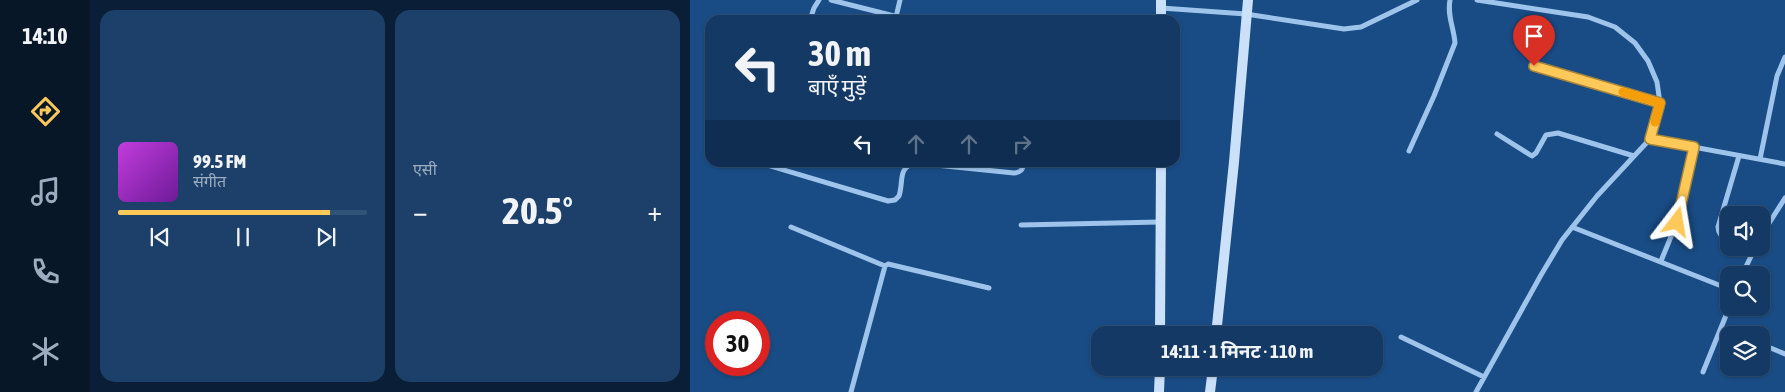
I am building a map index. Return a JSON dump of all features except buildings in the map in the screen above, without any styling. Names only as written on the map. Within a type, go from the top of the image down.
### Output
[{"type":"street","points":[[812,15],[819,0]]},
{"type":"street","points":[[831,0],[888,15]]},
{"type":"street","points":[[896,15],[900,0]]},
{"type":"street","points":[[1217,326],[1248,0]]},
{"type":"street","points":[[1161,4],[1246,14],[1344,29],[1361,28],[1417,0]]},
{"type":"street","points":[[1409,151],[1455,43],[1448,10],[1450,0]]},
{"type":"street","points":[[1476,392],[1562,240],[1597,196],[1650,139],[1660,103],[1657,82],[1648,61],[1635,43],[1615,27],[1588,16],[1477,0]]},
{"type":"street","points":[[1760,159],[1776,76],[1785,57]]},
{"type":"street","points":[[1534,66],[1660,103]]},
{"type":"street","points":[[1497,134],[1532,156],[1536,153],[1546,136],[1558,133],[1634,156]]},
{"type":"street","points":[[1650,139],[1785,164]]},
{"type":"street","points":[[1661,261],[1677,222],[1694,147]]},
{"type":"street","points":[[1724,206],[1739,156]]},
{"type":"street","points":[[774,167],[888,200],[895,200],[900,196],[905,167]]},
{"type":"street","points":[[955,167],[1014,173],[1020,172],[1023,167]]},
{"type":"street","points":[[1160,326],[1161,167]]},
{"type":"street","points":[[1770,222],[1785,198]]},
{"type":"street","points":[[1720,220],[1718,231],[1720,235]]},
{"type":"street","points":[[1021,225],[1160,222]]},
{"type":"street","points":[[790,227],[885,266],[888,264],[989,288]]},
{"type":"street","points":[[1572,227],[1720,285]]},
{"type":"street","points":[[851,392],[885,266]]},
{"type":"street","points":[[1703,372],[1720,330]]},
{"type":"street","points":[[1401,337],[1484,377]]},
{"type":"street","points":[[1770,348],[1785,354]]},
{"type":"street","points":[[1160,376],[1160,392]]},
{"type":"street","points":[[1210,392],[1212,376]]},
{"type":"slow traffic","points":[[1623,92],[1660,103],[1655,122]]},
{"type":"route","points":[[1534,66],[1660,103],[1650,139],[1694,147],[1677,222]]}]
